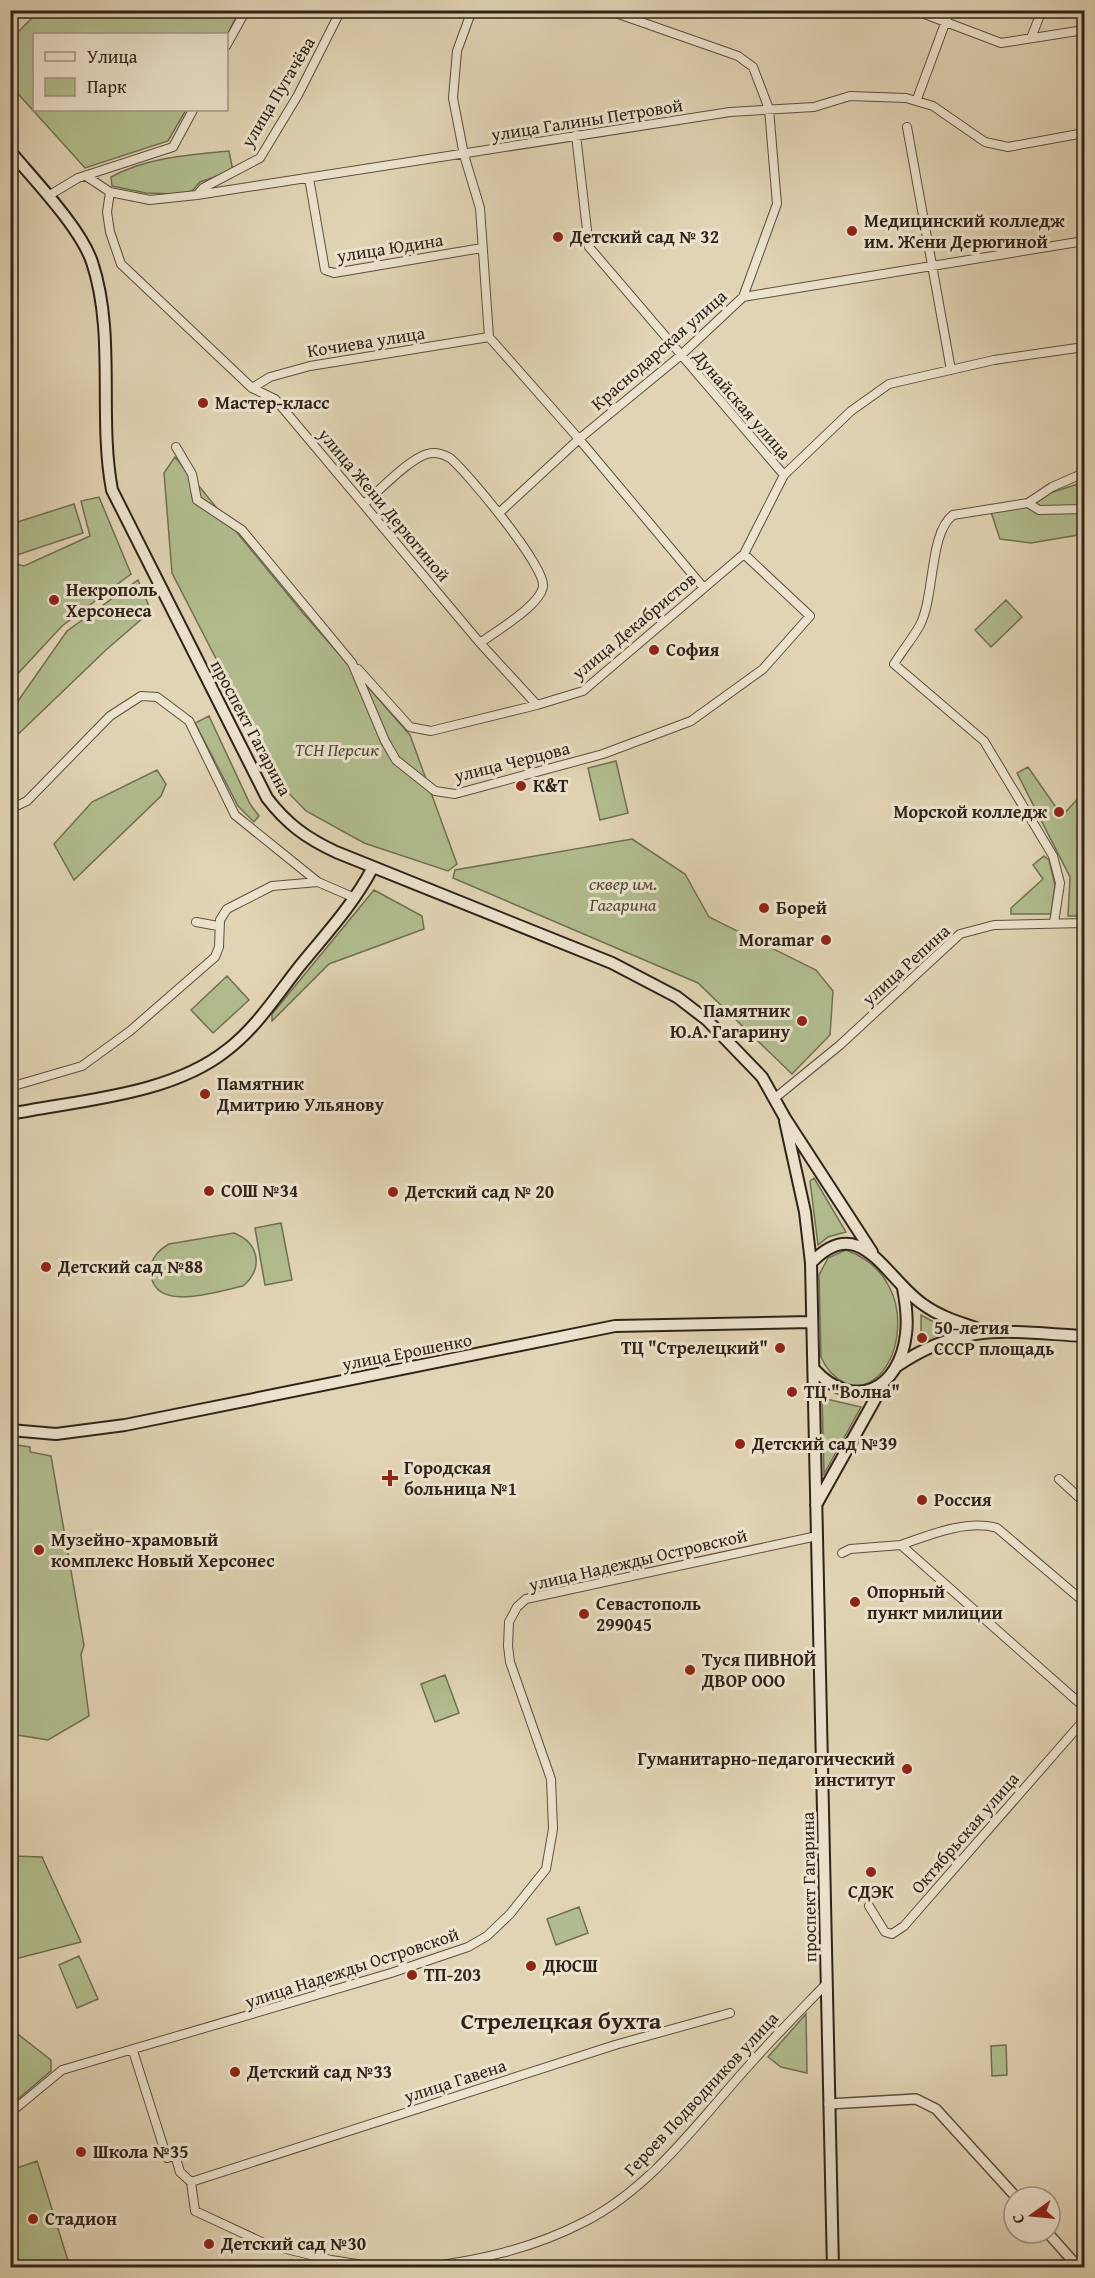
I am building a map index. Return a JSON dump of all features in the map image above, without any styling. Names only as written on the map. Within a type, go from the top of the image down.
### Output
[{"type":"main road","name":"проспект Гагарина","points":[[10,151],[48,196],[91,260],[99,290],[102,316],[105,455],[112,490],[122,516],[267,798],[283,818],[309,840],[372,868],[612,963],[678,997],[707,1020],[748,1060],[775,1098],[785,1118],[872,1252]]},
{"type":"main road","points":[[10,1114],[141,1089],[169,1081],[208,1063],[244,1035],[355,898],[372,868]]},
{"type":"main road","name":"проспект Гагарина","points":[[785,1118],[805,1212],[811,1263]]},
{"type":"main road","points":[[885,1381],[866,1392],[845,1392],[826,1382],[814,1370],[811,1263],[822,1251],[838,1244],[856,1245],[872,1252],[903,1288],[940,1315],[984,1331]]},
{"type":"main road","points":[[897,1366],[906,1335],[907,1311],[903,1288]]},
{"type":"main road","name":"улица Ерошенко","points":[[10,1430],[56,1434],[125,1425],[615,1326],[811,1322]]},
{"type":"main road","points":[[816,1505],[885,1381],[897,1366],[921,1349],[942,1341],[984,1331],[1084,1336]]},
{"type":"main road","name":"проспект Гагарина","points":[[814,1370],[833,2268]]},
{"type":"street","points":[[228,42],[246,10]]},
{"type":"street","name":"улица Пугачёва","points":[[197,195],[203,188],[260,158],[298,95],[341,10]]},
{"type":"street","points":[[472,10],[457,51],[453,98],[464,154],[480,208],[489,337],[579,439],[703,587]]},
{"type":"street","points":[[607,10],[738,56],[753,67],[769,109],[777,204],[743,297]]},
{"type":"street","points":[[914,10],[1001,44],[1084,30]]},
{"type":"street","points":[[917,99],[951,10]]},
{"type":"street","points":[[1031,38],[1042,10]]},
{"type":"street","name":"улица Галины Петровой","points":[[86,176],[110,192],[150,200],[309,178],[576,135],[769,109],[814,107],[850,96],[917,99],[933,106],[985,142],[1008,147],[1084,134]]},
{"type":"street","points":[[48,196],[86,176],[173,147],[192,111]]},
{"type":"street","points":[[907,127],[951,370]]},
{"type":"street","name":"Дунайская улица","points":[[576,135],[589,247],[784,475]]},
{"type":"street","name":"улица Юдина","points":[[309,178],[325,270],[334,273],[482,248]]},
{"type":"street","name":"улица Жени Дерюгиной","points":[[110,192],[107,212],[110,232],[121,264],[252,388],[275,399],[480,643],[537,705]]},
{"type":"street","name":"Краснодарская улица","points":[[499,513],[579,439],[680,356],[743,297],[1084,240]]},
{"type":"street","name":"Кочиева улица","points":[[252,388],[270,376],[310,366],[489,337]]},
{"type":"street","name":"улица Декабристов","points":[[352,663],[410,727],[431,731],[537,705],[583,691],[744,554],[784,475],[851,411],[889,384],[994,360],[1084,347]]},
{"type":"street","name":"улица Черцова","points":[[176,447],[192,474],[197,500],[242,530],[352,663],[385,741],[396,760],[435,791],[455,794],[603,754],[691,721],[763,669],[810,616],[744,554]]},
{"type":"street","points":[[364,504],[418,458],[434,453],[450,458],[499,513],[539,569],[543,586],[537,601],[480,643]]},
{"type":"street","points":[[1054,923],[1060,884],[1053,856],[984,741],[894,664],[921,624],[931,587],[940,533],[946,520],[953,515],[1028,503],[1052,488],[1084,473]]},
{"type":"street","points":[[1028,503],[1039,510],[1084,509]]},
{"type":"street","points":[[10,809],[27,801],[110,716],[141,696],[157,697],[189,721],[235,815],[318,882],[355,898]]},
{"type":"street","points":[[10,1087],[82,1066],[130,1031],[214,957],[220,937],[218,926],[227,909],[273,886],[318,882]]},
{"type":"street","points":[[196,922],[218,926]]},
{"type":"street","name":"улица Репина","points":[[775,1098],[840,1045],[960,934],[994,925],[1084,923]]},
{"type":"street","points":[[1059,1479],[1084,1502]]},
{"type":"street","points":[[842,1553],[850,1549],[901,1545],[936,1532],[988,1525],[1005,1534],[1084,1602]]},
{"type":"street","name":"улица Надежды Островской","points":[[10,2113],[62,2070],[133,2051],[468,1947],[490,1934],[523,1900],[546,1869],[553,1829],[551,1779],[509,1654],[509,1622],[517,1607],[526,1599],[817,1536]]},
{"type":"street","points":[[901,1545],[1084,1707]]},
{"type":"street","name":"Октябрьская улица","points":[[869,1906],[885,1932],[892,1934],[904,1926],[1084,1720]]},
{"type":"street","name":"Героев Подводников улица","points":[[418,2268],[467,2262],[530,2246],[586,2221],[624,2196],[674,2149],[827,1983]]},
{"type":"street","name":"улица Гавена","points":[[191,2182],[615,2045],[730,2013]]},
{"type":"street","points":[[133,2051],[167,2158],[175,2155],[180,2172],[191,2182],[195,2211],[266,2244],[331,2260],[383,2268]]},
{"type":"street","points":[[829,2104],[916,2099],[936,2109],[1005,2185]]},
{"type":"street","points":[[1059,2245],[1079,2268]]},
{"type":"green space","points":[[39,10],[239,11],[228,33],[33,33],[33,110],[11,86],[11,39]]},
{"type":"green space","points":[[34,111],[185,111],[168,141],[85,168]]},
{"type":"green space","points":[[229,151],[233,171],[200,182],[192,191],[177,194],[146,193],[112,186],[111,177],[139,165],[168,158]]},
{"type":"green space","name":"ТСН Персик","points":[[175,457],[303,613],[410,735],[457,864],[448,871],[364,843],[306,811],[281,785],[172,573],[164,473]]},
{"type":"green space","points":[[1084,482],[1084,534],[1031,543],[1000,539],[991,512]]},
{"type":"green space","name":"Некрополь Херсонеса","points":[[99,497],[131,574],[62,626],[11,681],[11,563],[24,566],[90,536],[81,501]]},
{"type":"green space","points":[[74,504],[83,533],[11,557],[11,524]]},
{"type":"green space","points":[[138,580],[151,611],[107,649],[11,741],[11,711],[67,631]]},
{"type":"green space","points":[[1006,600],[1022,617],[991,647],[975,630]]},
{"type":"green space","points":[[209,716],[250,804],[259,816],[254,822],[238,806],[195,723]]},
{"type":"green space","points":[[616,761],[628,813],[600,820],[588,768]]},
{"type":"green space","points":[[1028,767],[1062,816],[1081,795],[1084,796],[1084,916],[1068,916],[1070,877],[1017,773]]},
{"type":"green space","points":[[157,770],[166,784],[161,796],[74,880],[54,844],[92,802]]},
{"type":"green space","name":"сквер им. Гагарина","points":[[632,839],[685,874],[709,917],[816,970],[833,991],[830,1035],[792,1074],[698,983],[453,878],[455,870]]},
{"type":"green space","points":[[1044,856],[1049,860],[1055,885],[1051,914],[1011,914],[1011,908],[1043,879],[1033,865]]},
{"type":"green space","points":[[374,890],[422,916],[424,929],[329,964],[272,1021],[272,1014]]},
{"type":"green space","points":[[227,976],[249,1000],[213,1033],[191,1010]]},
{"type":"green space","points":[[814,1178],[846,1232],[828,1237],[818,1245],[810,1181]]},
{"type":"green space","points":[[281,1223],[292,1280],[265,1285],[255,1228]]},
{"type":"green space","points":[[234,1233],[249,1243],[256,1256],[254,1272],[243,1286],[187,1297],[161,1292],[154,1284],[152,1261],[159,1251],[169,1244]]},
{"type":"green space","points":[[846,1250],[873,1265],[889,1287],[897,1311],[897,1336],[890,1358],[879,1375],[863,1385],[841,1381],[830,1372],[821,1357],[819,1275],[828,1258]]},
{"type":"green space","points":[[921,1315],[956,1334],[921,1345]]},
{"type":"green space","points":[[822,1398],[861,1407],[824,1474]]},
{"type":"green space","name":"Музейно-храмовый комплекс Новый Херсонес","points":[[10,1444],[30,1447],[30,1452],[51,1456],[84,1645],[81,1655],[89,1716],[48,1740],[11,1734]]},
{"type":"green space","points":[[445,1675],[459,1713],[435,1722],[421,1684]]},
{"type":"green space","points":[[11,1856],[42,1857],[81,1942],[11,1960]]},
{"type":"green space","points":[[579,1907],[588,1933],[556,1945],[547,1919]]},
{"type":"green space","points":[[79,1956],[98,1999],[77,2008],[59,1965]]},
{"type":"green space","points":[[806,2014],[807,2073],[781,2067],[768,2057]]},
{"type":"green space","points":[[10,2028],[51,2060],[51,2071],[11,2105]]},
{"type":"green space","points":[[1006,2045],[1007,2075],[992,2076],[991,2046]]},
{"type":"green space","name":"Стадион","points":[[37,2161],[70,2267],[11,2267],[11,2170]]},
{"type":"place","name":"Медицинский колледж им. Жени Дерюгиной","points":[[852,231]]},
{"type":"place","name":"Детский сад № 32","points":[[558,237]]},
{"type":"place","name":"Мастер-класс","points":[[203,403]]},
{"type":"place","name":"Некрополь Херсонеса","points":[[54,600]]},
{"type":"place","name":"София","points":[[654,650]]},
{"type":"place","name":"К&Т","points":[[521,786]]},
{"type":"place","name":"Морской колледж","points":[[1059,812]]},
{"type":"place","name":"Борей","points":[[764,908]]},
{"type":"place","name":"Moramar","points":[[826,940]]},
{"type":"place","name":"Памятник Ю.А. Гагарину","points":[[802,1021]]},
{"type":"place","name":"Памятник Дмитрию Ульянову","points":[[205,1094]]},
{"type":"place","name":"СОШ №34","points":[[209,1191]]},
{"type":"place","name":"Детский сад № 20","points":[[393,1192]]},
{"type":"place","name":"Детский сад №88","points":[[46,1267]]},
{"type":"place","name":"50-летия СССР площадь","points":[[922,1338]]},
{"type":"place","name":"ТЦ \"Стрелецкий\"","points":[[780,1348]]},
{"type":"place","name":"ТЦ \"Волна\"","points":[[792,1392]]},
{"type":"place","name":"Детский сад №39","points":[[740,1444]]},
{"type":"place","name":"Городская больница №1","points":[[390,1478]]},
{"type":"place","name":"Россия","points":[[922,1500]]},
{"type":"place","name":"Музейно-храмовый комплекс Новый Херсонес","points":[[39,1550]]},
{"type":"place","name":"Опорный пункт милиции","points":[[855,1602]]},
{"type":"place","name":"Севастополь 299045","points":[[584,1614]]},
{"type":"place","name":"Туся ПИВНОЙ ДВОР ООО","points":[[690,1670]]},
{"type":"place","name":"Гуманитарно-педагогический институт","points":[[907,1769]]},
{"type":"place","name":"СДЭК","points":[[871,1872]]},
{"type":"place","name":"ДЮСШ","points":[[531,1966]]},
{"type":"place","name":"ТП-203","points":[[412,1975]]},
{"type":"place","name":"Детский сад №33","points":[[235,2072]]},
{"type":"place","name":"Школа №35","points":[[81,2152]]},
{"type":"place","name":"Стадион","points":[[33,2219]]},
{"type":"place","name":"Детский сад №30","points":[[209,2244]]},
{"type":"district","name":"Стрелецкая бухта","points":[[561,2021]]}]
